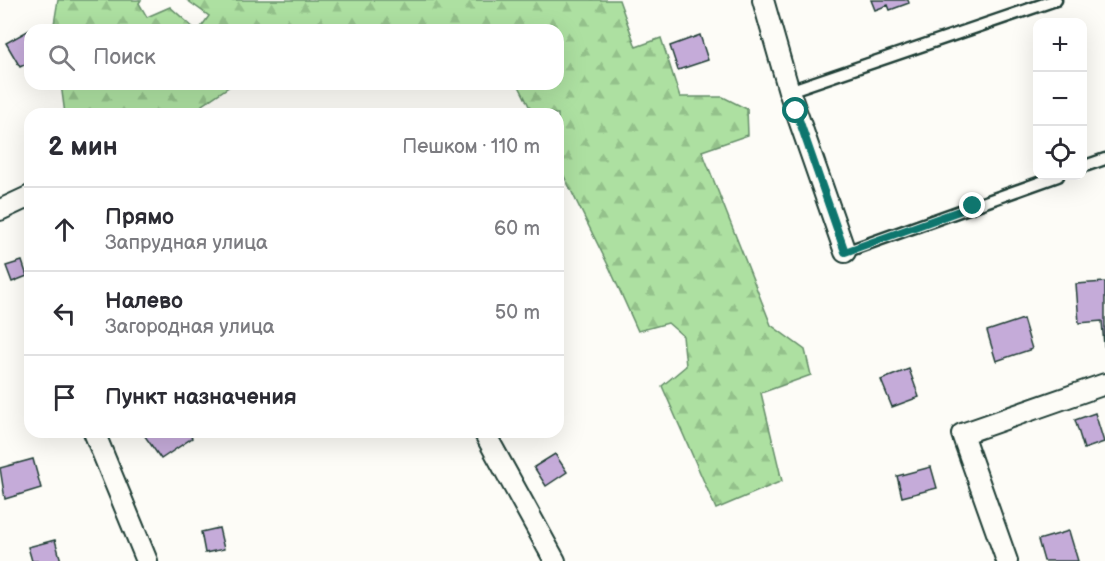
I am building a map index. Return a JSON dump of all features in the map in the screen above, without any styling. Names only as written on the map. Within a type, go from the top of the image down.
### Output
[{"type":"street","points":[[763,0],[789,91],[845,252]]},
{"type":"street","points":[[0,210],[24,199]]},
{"type":"street","points":[[1007,561],[962,434],[1105,384]]},
{"type":"street","points":[[96,438],[147,561]]},
{"type":"street","points":[[487,438],[555,561]]},
{"type":"lane","points":[[789,91],[1056,0]]},
{"type":"lane","points":[[1087,166],[1105,159]]},
{"type":"lane","points":[[845,252],[1047,180]]},
{"type":"green space","points":[[58,0],[141,0],[139,3],[147,17],[170,7],[189,24],[54,24]]},
{"type":"green space","points":[[187,0],[619,0],[636,47],[661,38],[680,97],[723,97],[747,109],[748,135],[702,151],[771,325],[805,350],[811,375],[761,393],[782,481],[716,509],[662,386],[686,366],[683,336],[668,323],[638,331],[564,176],[564,108],[530,108],[521,90],[564,90],[564,24],[203,24],[209,16]]},
{"type":"green space","points":[[62,90],[224,90],[202,105],[201,108],[64,108]]},
{"type":"building","points":[[871,0],[908,0],[909,3],[890,10],[888,5],[875,10]]},
{"type":"building","points":[[24,33],[24,65],[20,67],[6,43]]},
{"type":"building","points":[[700,35],[708,60],[678,70],[670,46]]},
{"type":"building","points":[[22,261],[24,277],[12,282],[6,266]]},
{"type":"building","points":[[1105,282],[1104,346],[1102,321],[1079,323],[1076,284]]},
{"type":"building","points":[[1023,319],[1032,349],[996,361],[987,331]]},
{"type":"building","points":[[909,369],[919,397],[892,407],[881,380]]},
{"type":"building","points":[[1095,413],[1104,442],[1084,449],[1075,420]]},
{"type":"building","points":[[146,438],[192,438],[161,459]]},
{"type":"building","points":[[555,454],[567,472],[546,486],[534,467]]},
{"type":"building","points":[[33,459],[41,488],[5,499],[0,468]]},
{"type":"building","points":[[931,467],[937,488],[902,497],[897,476]]},
{"type":"building","points":[[219,528],[224,549],[205,553],[201,532]]},
{"type":"building","points":[[1069,531],[1078,561],[1044,561],[1038,540]]},
{"type":"building","points":[[55,540],[61,561],[32,561],[28,547]]},
{"type":"route","points":[[796,111],[845,252],[973,206]]}]
